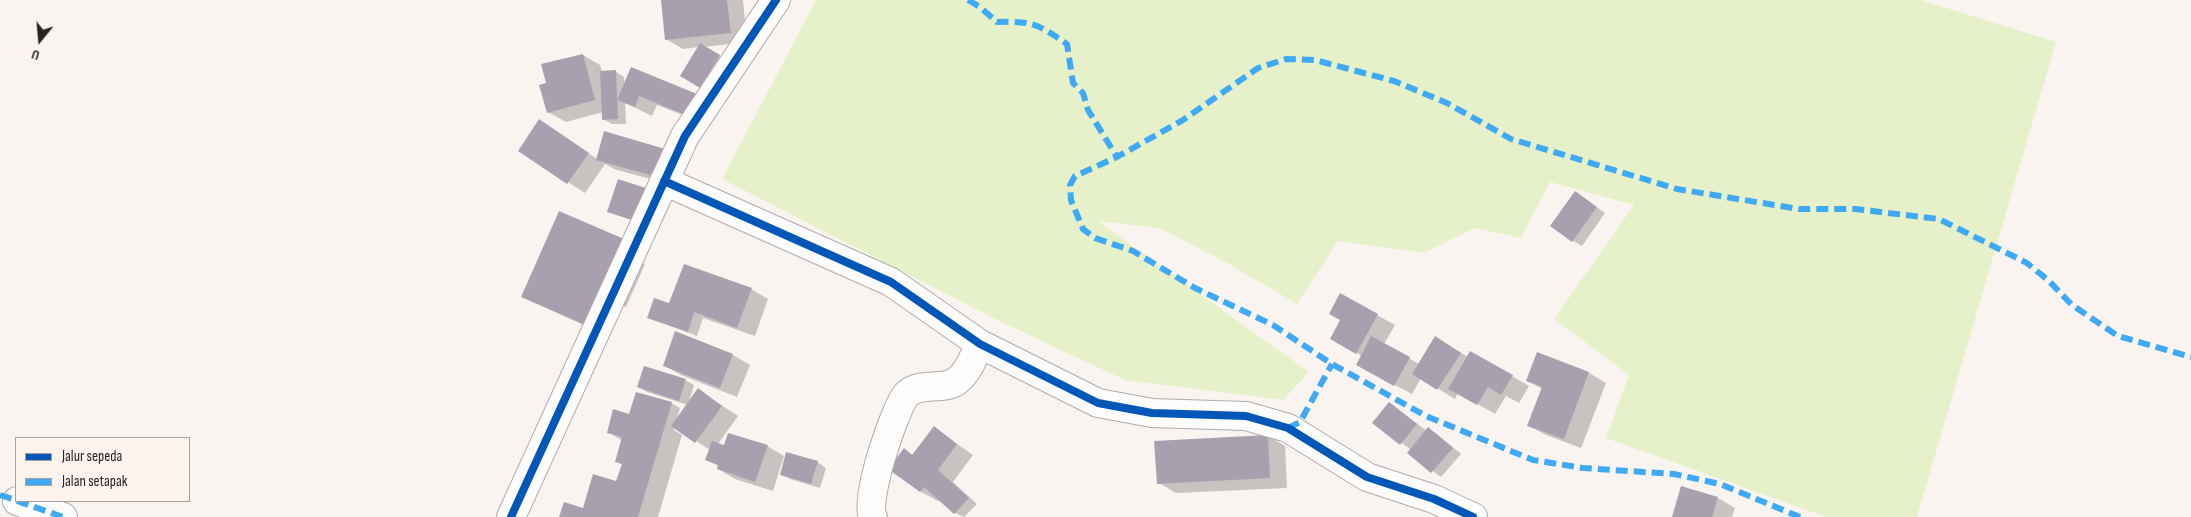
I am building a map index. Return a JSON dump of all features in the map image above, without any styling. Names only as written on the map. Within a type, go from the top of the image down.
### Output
[{"type":"street","points":[[511,517],[685,136],[776,0]]},
{"type":"street","points":[[664,181],[891,282],[980,344],[1098,402],[1152,413],[1246,416],[1288,428],[1367,477],[1434,499],[1473,517]]},
{"type":"street","points":[[874,517],[871,514],[870,501],[877,471],[895,416],[903,399],[910,392],[920,388],[945,385],[956,381],[967,370],[980,344]]},
{"type":"street","points":[[0,495],[15,500]]},
{"type":"street","points":[[20,502],[63,517]]},
{"type":"green space","points":[[816,0],[1921,0],[2056,42],[1917,517],[1826,517],[1606,438],[1629,375],[1554,319],[1634,205],[1550,182],[1521,238],[1475,228],[1424,253],[1338,241],[1297,304],[1229,264],[1159,228],[1098,221],[1309,372],[1283,400],[1125,380],[997,320],[722,179]]},
{"type":"building","points":[[661,0],[727,0],[731,33],[665,40]]},
{"type":"building","points":[[700,43],[720,55],[700,88],[680,76]]},
{"type":"building","points":[[583,54],[595,100],[547,113],[539,85],[546,83],[541,64]]},
{"type":"building","points":[[631,67],[697,94],[688,116],[639,96],[635,107],[617,100]]},
{"type":"building","points":[[616,70],[618,119],[602,120],[600,71]]},
{"type":"building","points":[[539,119],[589,153],[567,184],[518,151]]},
{"type":"building","points":[[604,131],[665,149],[657,177],[596,160]]},
{"type":"building","points":[[618,179],[652,190],[641,223],[607,212]]},
{"type":"building","points":[[1575,191],[1597,207],[1572,242],[1550,226]]},
{"type":"building","points":[[559,211],[624,239],[590,327],[521,297]]},
{"type":"building","points":[[684,264],[752,288],[737,328],[694,312],[688,332],[647,318],[654,298],[669,303]]},
{"type":"building","points":[[1340,293],[1378,314],[1356,354],[1330,339],[1340,320],[1329,314]]},
{"type":"building","points":[[675,331],[733,354],[720,388],[663,366]]},
{"type":"building","points":[[1371,336],[1410,357],[1394,386],[1356,365]]},
{"type":"building","points":[[1435,336],[1461,353],[1437,390],[1412,374]]},
{"type":"building","points":[[1470,351],[1513,375],[1501,395],[1488,387],[1477,405],[1448,389]]},
{"type":"building","points":[[1537,352],[1589,372],[1564,439],[1527,426],[1542,387],[1526,381]]},
{"type":"building","points":[[644,366],[686,379],[679,401],[637,387]]},
{"type":"building","points":[[698,388],[722,406],[695,443],[671,426]]},
{"type":"building","points":[[636,392],[672,402],[638,517],[559,517],[564,502],[583,508],[593,474],[616,481],[622,464],[615,462],[622,437],[607,433],[613,409],[629,414]]},
{"type":"building","points":[[1389,402],[1417,424],[1400,445],[1372,423]]},
{"type":"building","points":[[934,426],[957,444],[938,470],[969,498],[954,514],[924,487],[920,492],[888,469],[904,448],[912,455]]},
{"type":"building","points":[[1428,427],[1453,448],[1431,473],[1407,453]]},
{"type":"building","points":[[728,433],[768,445],[755,482],[717,469],[718,465],[705,460],[712,441],[724,445]]},
{"type":"building","points":[[1268,435],[1270,478],[1157,484],[1154,441]]},
{"type":"building","points":[[786,452],[818,461],[811,484],[780,475]]},
{"type":"building","points":[[1681,486],[1718,497],[1712,517],[1672,517]]},
{"type":"marked path","points":[[968,0],[980,7],[997,22],[1019,22],[1035,25],[1067,44],[1073,83],[1083,93],[1088,110],[1117,157]]},
{"type":"marked path","points":[[1800,517],[1720,484],[1674,474],[1583,468],[1533,460],[1426,416],[1332,364],[1273,325],[1195,288],[1133,251],[1095,238],[1083,229],[1071,200],[1070,185],[1075,176],[1117,157],[1183,120],[1258,68],[1286,59],[1315,60],[1394,81],[1447,103],[1511,139],[1677,189],[1799,209],[1855,209],[1939,219],[2027,263],[2049,281],[2072,305],[2118,336],[2191,357]]},
{"type":"marked path","points":[[1288,428],[1300,422],[1332,364]]},
{"type":"marked path","points":[[0,495],[15,500]]},
{"type":"marked path","points":[[20,502],[63,517]]},
{"type":"cycle path","points":[[511,517],[685,136],[776,0]]},
{"type":"cycle path","points":[[664,181],[891,282],[980,344],[1098,403],[1152,413],[1246,416],[1288,428],[1367,477],[1434,499],[1473,517]]}]
